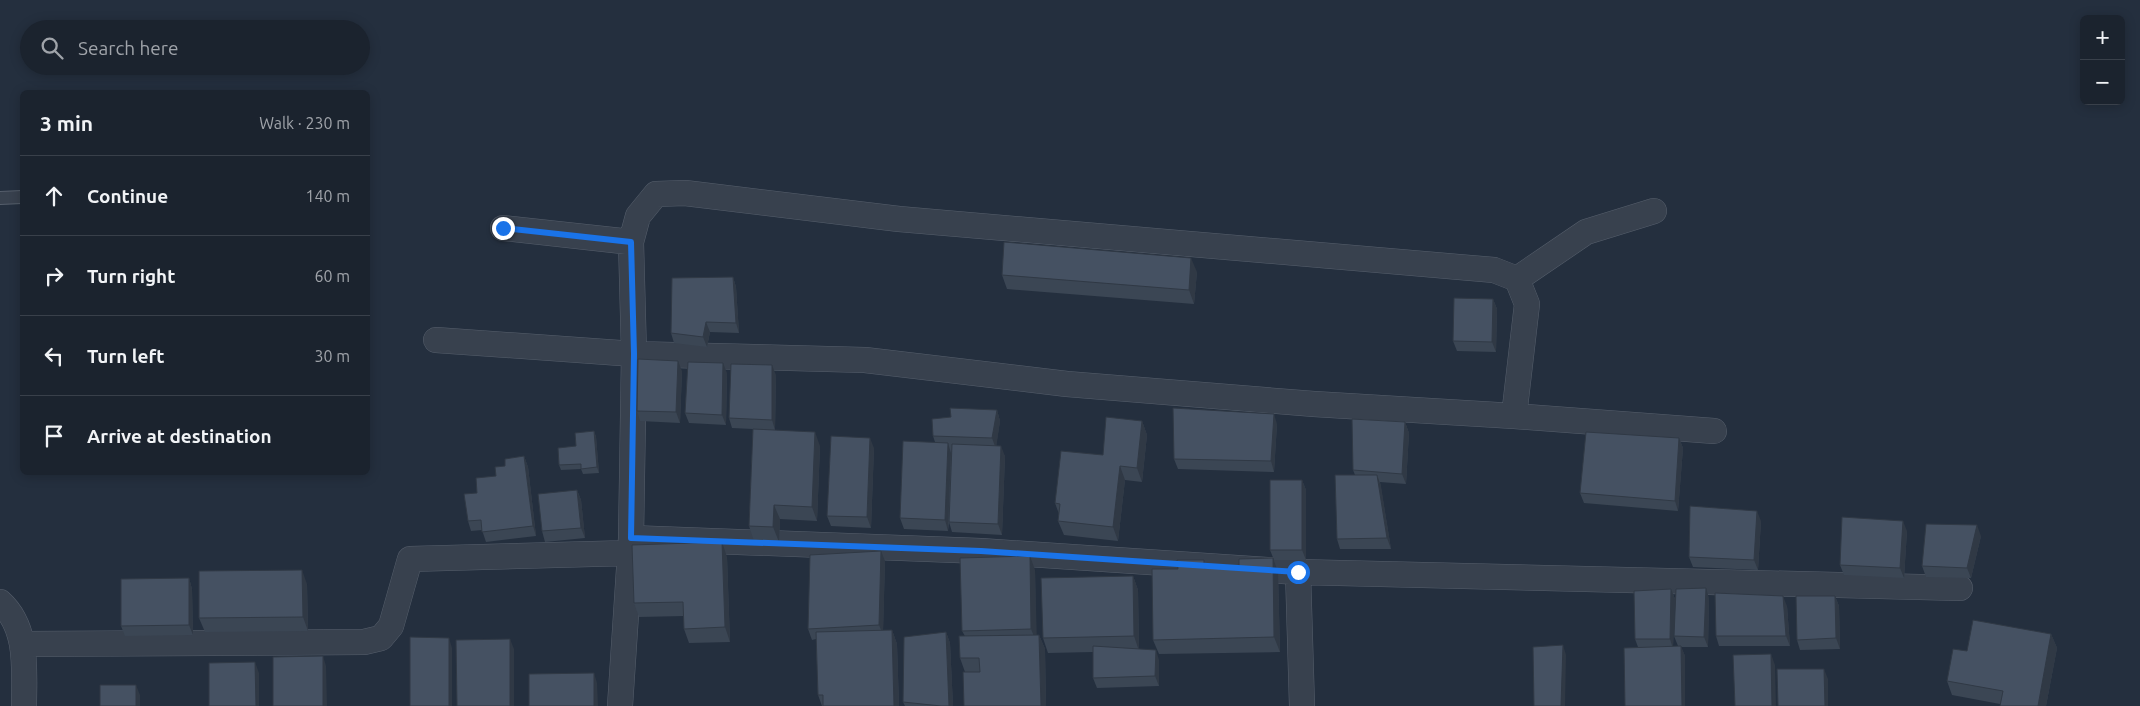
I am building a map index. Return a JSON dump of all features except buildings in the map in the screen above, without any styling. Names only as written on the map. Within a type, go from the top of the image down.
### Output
[{"type":"street","points":[[620,706],[630,546],[634,354],[631,242],[638,216],[656,194],[685,193],[899,219],[1494,270],[1518,279],[1527,304],[1514,416]]},
{"type":"street","points":[[1518,279],[1586,232],[1654,211]]},
{"type":"street","points":[[503,228],[631,242]]},
{"type":"street","points":[[436,340],[634,354],[865,360],[1067,384],[1314,404],[1714,431]]},
{"type":"street","points":[[23,644],[364,642],[382,638],[391,626],[410,559],[630,546],[981,551],[1298,572],[1960,588]]},
{"type":"street","points":[[1298,572],[1302,706]]},
{"type":"street","points":[[0,602],[10,610],[23,644],[24,706]]},
{"type":"lane","points":[[0,198],[20,197]]},
{"type":"route","points":[[503,228],[631,242],[634,354],[631,538],[981,551],[1298,572]]}]
